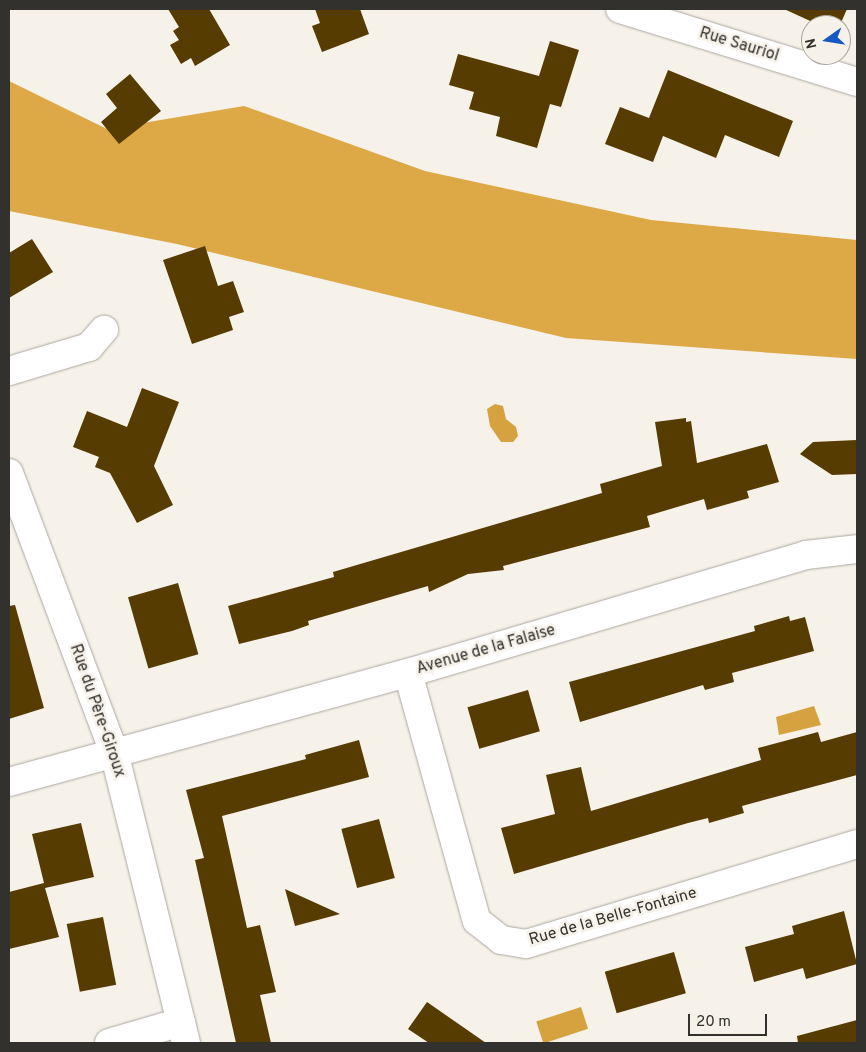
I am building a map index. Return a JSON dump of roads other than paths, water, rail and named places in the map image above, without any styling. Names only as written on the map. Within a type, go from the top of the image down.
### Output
[{"type":"street","name":"Rue Sauriol","points":[[620,9],[857,82]]},
{"type":"street","points":[[9,371],[89,347],[104,330]]},
{"type":"street","name":"Rue du Père-Giroux","points":[[9,473],[114,752],[184,1033]]},
{"type":"street","name":"Avenue de la Falaise","points":[[9,782],[408,673],[806,555],[857,549]]},
{"type":"street","name":"Rue de la Belle-Fontaine","points":[[408,673],[477,921],[500,940],[526,944],[857,844]]},
{"type":"street","points":[[109,1043],[184,1033]]}]
